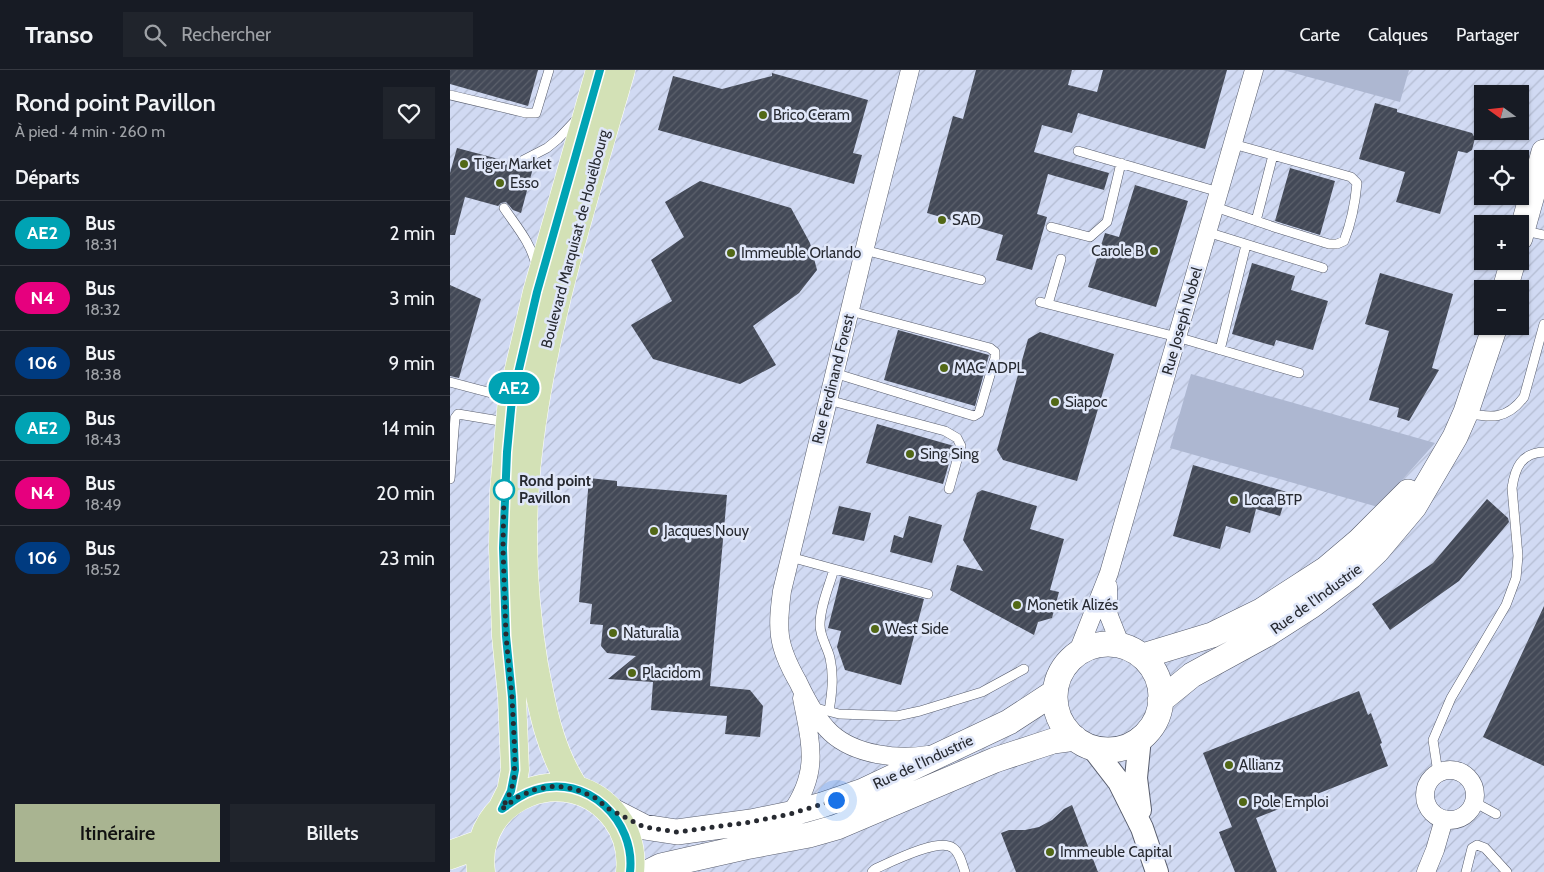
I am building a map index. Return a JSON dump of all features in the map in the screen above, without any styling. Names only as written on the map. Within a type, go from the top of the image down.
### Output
[{"type":"main road","name":"Boulevard Marquisat de Houëlbourg","points":[[502,809],[511,791],[514,779],[515,756],[506,636],[503,548],[504,491],[511,411],[540,282],[600,70]]},
{"type":"main road","name":"Boulevard Marquisat de Houëlbourg","points":[[575,789],[557,756],[542,707],[528,629],[524,542],[527,463],[535,402],[551,324],[621,70]]},
{"type":"main road","points":[[1529,235],[1544,152]]},
{"type":"main road","name":"Rue de l'Industrie","points":[[1160,702],[1192,675],[1269,633],[1351,576],[1377,551],[1414,507],[1456,437],[1492,335]]},
{"type":"main road","name":"Rue de l'Industrie","points":[[1132,651],[1212,635],[1261,610],[1326,569],[1359,541],[1404,497],[1456,437]]},
{"type":"main road","name":"Rue de l'Industrie","points":[[649,872],[661,866],[809,835],[837,827],[995,760],[1053,741],[1083,742],[1106,750],[1134,743],[1146,734],[1154,722],[1160,709],[1161,694],[1158,680],[1152,667],[1132,651],[1116,644],[1102,644],[1090,647],[1077,654],[1063,669],[1058,680],[1055,692],[1058,715],[1064,726],[1083,742]]},
{"type":"main road","name":"Rue de l'Industrie","points":[[609,809],[644,827],[677,832],[751,822],[790,814],[863,791],[1010,722],[1055,692]]},
{"type":"main road","points":[[481,872],[480,863],[483,843],[490,825],[502,809],[518,797],[536,789],[556,786],[575,789],[594,797],[609,809],[621,824],[631,851],[630,872]]},
{"type":"main road","points":[[450,855],[483,843]]},
{"type":"street","name":"Rue Ferdinand Forest","points":[[790,814],[805,789],[811,766],[809,734],[800,688],[780,638],[782,591],[864,250],[910,70]]},
{"type":"street","name":"Rue Joseph Nobel","points":[[1077,654],[1109,573],[1254,70]]},
{"type":"street","name":"Rue Joseph Nobel","points":[[1109,573],[1109,616],[1132,651]]},
{"type":"street","name":"Rue Ferdinand Forest","points":[[800,688],[820,709],[831,733],[864,751],[908,757],[946,752]]},
{"type":"street","points":[[1140,738],[1136,778],[1142,828]]},
{"type":"street","points":[[1083,742],[1120,782],[1142,828],[1157,872]]},
{"type":"street","points":[[1452,770],[1466,775],[1473,787],[1475,794],[1474,802],[1471,808],[1459,818],[1444,820],[1437,817],[1426,804],[1426,788],[1429,780],[1438,773],[1452,770]]},
{"type":"street","points":[[1426,872],[1444,820]]},
{"type":"lane","points":[[450,95],[526,113],[536,113],[549,70]]},
{"type":"lane","points":[[516,164],[547,148],[558,139],[590,104]]},
{"type":"lane","points":[[1078,151],[1121,164],[1217,200],[1256,221],[1329,244],[1337,244],[1344,241],[1351,223],[1355,204],[1357,183],[1351,177],[1233,144]]},
{"type":"lane","points":[[1256,221],[1273,155]]},
{"type":"lane","points":[[1051,226],[1090,237],[1096,232],[1107,222],[1121,164]]},
{"type":"lane","points":[[504,208],[532,252],[540,282]]},
{"type":"lane","points":[[1207,232],[1323,268]]},
{"type":"lane","points":[[1220,350],[1246,245]]},
{"type":"lane","points":[[864,250],[981,280]]},
{"type":"lane","points":[[1061,259],[1044,303],[1177,337],[1299,373]]},
{"type":"lane","points":[[834,373],[974,416],[979,413],[995,358],[995,352],[990,348],[850,310]]},
{"type":"lane","points":[[1466,412],[1496,417],[1508,413],[1518,406],[1524,397],[1544,324]]},
{"type":"lane","points":[[450,382],[511,411]]},
{"type":"lane","points":[[828,400],[944,431],[957,438],[961,446],[949,489]]},
{"type":"lane","points":[[450,479],[455,418],[458,414],[511,411]]},
{"type":"lane","points":[[1438,773],[1433,740],[1452,698],[1506,605],[1516,578],[1518,556],[1512,488],[1516,469],[1527,456],[1544,452]]},
{"type":"lane","points":[[790,557],[928,594]]},
{"type":"lane","points":[[834,569],[821,614],[820,626],[822,637],[830,656],[833,676],[820,709],[839,714],[897,716],[982,692],[1024,669]]},
{"type":"lane","points":[[1474,802],[1496,814]]},
{"type":"lane","points":[[872,872],[875,869],[928,847],[945,844],[955,849],[965,872]]},
{"type":"lane","points":[[1466,872],[1472,848],[1477,845],[1485,848],[1507,872]]},
{"type":"shaded area","points":[[450,70],[1544,70],[1544,872],[450,872]]},
{"type":"shaded area","points":[[1283,70],[1409,70],[1400,102]]},
{"type":"shaded area","points":[[1191,374],[1435,443],[1378,507],[1170,448]]},
{"type":"building","points":[[450,70],[538,70],[528,106],[450,84]]},
{"type":"building","points":[[976,70],[1072,70],[1068,85],[1097,92],[1103,70],[1227,70],[1205,149],[1078,113],[1072,133],[1042,125],[1034,152],[1109,173],[1104,190],[1048,174],[1037,214],[1047,217],[1032,270],[996,260],[1003,235],[927,213],[953,116],[963,119]]},
{"type":"building","name":"Brico Ceram","points":[[772,73],[868,100],[853,153],[862,155],[854,184],[658,130],[673,76],[722,89],[772,76]]},
{"type":"building","points":[[1375,103],[1397,109],[1397,112],[1472,133],[1474,136],[1472,150],[1467,153],[1458,151],[1440,214],[1396,202],[1405,172],[1359,159]]},
{"type":"building","name":"Esso","points":[[457,148],[510,162],[511,167],[515,170],[525,166],[533,168],[521,213],[513,210],[506,202],[498,206],[465,197],[455,235],[450,235],[450,173]]},
{"type":"building","points":[[1290,168],[1335,181],[1320,235],[1275,221]]},
{"type":"building","name":"Immeuble Orlando","points":[[700,181],[791,208],[810,243],[817,270],[799,293],[753,326],[776,365],[740,384],[653,359],[631,325],[672,301],[651,260],[684,237],[665,202]]},
{"type":"building","points":[[1135,185],[1188,201],[1156,307],[1088,287],[1105,233],[1119,237]]},
{"type":"building","points":[[1252,263],[1295,276],[1291,290],[1328,301],[1313,350],[1276,340],[1274,346],[1232,334]]},
{"type":"building","points":[[1380,273],[1453,294],[1432,368],[1439,370],[1409,421],[1397,417],[1399,408],[1369,400],[1389,331],[1365,324]]},
{"type":"building","points":[[450,285],[481,299],[459,378],[450,376]]},
{"type":"building","points":[[898,330],[989,355],[975,406],[884,380]]},
{"type":"building","name":"Siapoc","points":[[1040,332],[1114,354],[1077,481],[1003,460],[997,450],[1028,339]]},
{"type":"building","name":"Sing Sing","points":[[877,424],[954,446],[943,484],[866,463]]},
{"type":"building","name":"Loca BTP","points":[[1193,465],[1287,492],[1280,516],[1256,509],[1250,533],[1226,526],[1220,549],[1173,536]]},
{"type":"building","points":[[589,478],[617,481],[617,486],[727,495],[710,686],[750,690],[763,706],[760,737],[725,734],[727,716],[651,710],[653,682],[608,679],[636,656],[607,653],[601,646],[603,625],[590,624],[592,604],[579,602]]},
{"type":"building","points":[[982,490],[1037,506],[1030,529],[1064,539],[1050,590],[1059,592],[1052,618],[1038,622],[1034,635],[950,590],[957,565],[983,571],[963,540],[977,493]]},
{"type":"building","points":[[1487,499],[1508,518],[1509,522],[1459,581],[1390,630],[1372,604],[1433,563]]},
{"type":"building","points":[[839,506],[871,513],[864,541],[832,534]]},
{"type":"building","points":[[909,516],[942,525],[932,563],[890,552],[894,535],[903,538]]},
{"type":"building","name":"West Side","points":[[841,577],[924,599],[901,685],[845,670],[837,647],[841,631],[828,628]]},
{"type":"building","points":[[1544,606],[1544,766],[1483,737]]},
{"type":"building","points":[[1359,691],[1368,715],[1371,713],[1388,766],[1256,818],[1277,872],[1235,872],[1219,832],[1232,827],[1203,753]]},
{"type":"building","name":"Immeuble Capital","points":[[1072,805],[1098,872],[1016,872],[1001,833],[1009,830],[1025,830],[1039,827]]},
{"type":"bus line","name":"AE2","points":[[600,70],[537,292],[512,399],[504,491],[503,548],[506,636],[512,697],[515,770],[511,791],[502,809],[518,797],[536,789],[556,786],[575,789],[594,797],[609,809],[621,824],[631,851],[630,872]]},
{"type":"place","name":"Brico Ceram","points":[[763,115]]},
{"type":"place","name":"Tiger Market","points":[[464,164]]},
{"type":"place","name":"Esso","points":[[500,183]]},
{"type":"place","name":"SAD","points":[[942,220]]},
{"type":"place","name":"Carole B","points":[[1154,251]]},
{"type":"place","name":"Immeuble Orlando","points":[[731,253]]},
{"type":"place","name":"MAC ADPL","points":[[944,368]]},
{"type":"place","name":"Siapoc","points":[[1055,402]]},
{"type":"place","name":"Sing Sing","points":[[910,454]]},
{"type":"place","name":"Rond point Pavillon","points":[[504,490]]},
{"type":"place","name":"Loca BTP","points":[[1234,500]]},
{"type":"place","name":"Jacques Nouy","points":[[654,531]]},
{"type":"place","name":"Monetik Alizés","points":[[1017,605]]},
{"type":"place","name":"West Side","points":[[875,629]]},
{"type":"place","name":"Naturalia","points":[[613,633]]},
{"type":"place","name":"Placidom","points":[[632,673]]},
{"type":"place","name":"Allianz","points":[[1229,765]]},
{"type":"place","name":"Pole Emploi","points":[[1243,802]]},
{"type":"place","name":"Immeuble Capital","points":[[1050,852]]},
{"type":"route","points":[[504,490],[503,548],[506,636],[512,697],[515,770],[511,791],[502,809],[518,797],[536,789],[556,786],[575,789],[594,797],[609,809],[644,827],[677,832],[751,822],[790,814],[836,800]]}]
